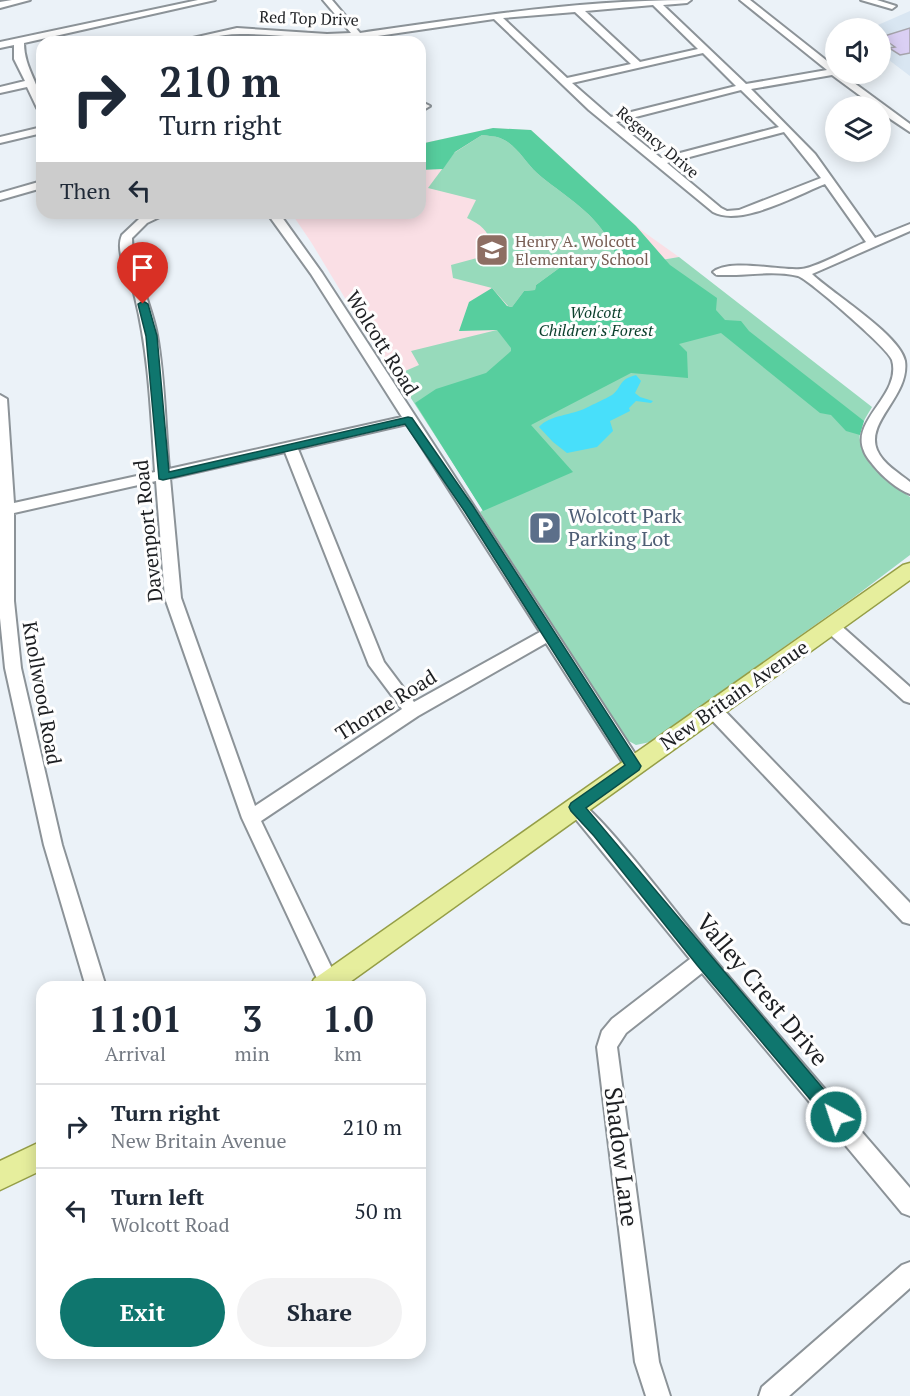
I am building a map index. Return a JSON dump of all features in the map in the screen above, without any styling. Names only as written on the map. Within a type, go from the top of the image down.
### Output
[{"type":"main road","name":"New Britain Avenue","points":[[332,981],[910,570]]},
{"type":"main road","points":[[0,1176],[36,1158]]},
{"type":"street","points":[[0,5],[26,0]]},
{"type":"street","points":[[42,36],[211,0]]},
{"type":"street","points":[[327,0],[358,36]]},
{"type":"street","name":"Red Top Drive","points":[[379,36],[496,16],[687,0]]},
{"type":"street","points":[[744,0],[825,65]]},
{"type":"street","points":[[865,0],[892,6]]},
{"type":"street","points":[[656,3],[786,128],[828,179],[873,243]]},
{"type":"street","points":[[577,9],[638,65]]},
{"type":"street","name":"Regency Drive","points":[[496,16],[564,82],[717,210],[726,214],[741,213],[828,179]]},
{"type":"street","name":"Red Top Drive","points":[[211,36],[237,31],[312,36]]},
{"type":"street","points":[[0,45],[36,37]]},
{"type":"street","points":[[19,41],[19,59],[32,77],[36,89]]},
{"type":"street","points":[[564,82],[705,50]]},
{"type":"street","points":[[609,120],[743,87],[825,75]]},
{"type":"street","points":[[0,90],[32,77]]},
{"type":"street","points":[[850,84],[865,96]]},
{"type":"street","points":[[891,115],[910,129]]},
{"type":"street","points":[[658,162],[786,128]]},
{"type":"street","points":[[0,140],[36,131]]},
{"type":"street","points":[[0,197],[36,186]]},
{"type":"street","name":"Davenport Road","points":[[148,219],[126,237],[126,251],[139,288],[151,336],[172,598],[251,818],[324,981]]},
{"type":"street","name":"Wolcott Road","points":[[277,219],[469,509],[634,766]]},
{"type":"street","points":[[718,272],[753,269],[804,273],[910,226]]},
{"type":"street","points":[[804,273],[888,343],[899,358],[904,376],[903,389],[873,429],[870,442],[874,457],[881,466],[910,489]]},
{"type":"street","name":"Knollwood Road","points":[[0,399],[6,601],[13,668],[53,845],[94,981]]},
{"type":"street","points":[[4,510],[163,477],[408,420]]},
{"type":"street","points":[[290,447],[377,665],[412,711]]},
{"type":"street","points":[[831,626],[910,697]]},
{"type":"street","name":"Thorne Road","points":[[251,818],[412,711],[548,635]]},
{"type":"street","points":[[713,710],[910,916]]},
{"type":"street","name":"Valley Crest Drive","points":[[576,807],[910,1205]]},
{"type":"street","name":"Shadow Lane","points":[[658,1396],[647,1362],[607,1047],[609,1038],[619,1026],[703,960]]},
{"type":"street","points":[[771,1396],[910,1273]]},
{"type":"shaded area","points":[[910,11],[910,76],[891,62],[891,19]]},
{"type":"shaded area","name":"Henry A. Wolcott Elementary School","points":[[493,128],[531,130],[641,230],[679,257],[590,272],[525,320],[396,375],[360,323],[295,219],[426,219],[426,143]]},
{"type":"green space","name":"Wolcott Children's Forest","points":[[493,128],[531,130],[636,226],[670,265],[717,298],[716,310],[725,320],[741,321],[749,331],[864,421],[860,435],[846,431],[831,415],[820,413],[721,333],[679,344],[687,352],[688,378],[631,373],[531,425],[573,472],[483,511],[415,403],[436,389],[486,373],[511,351],[497,330],[459,331],[469,302],[492,288],[507,306],[512,307],[524,291],[535,290],[536,285],[562,266],[614,254],[618,245],[614,240],[608,239],[594,219],[537,173],[506,141],[494,136],[482,135],[455,152],[443,169],[426,170],[426,143]]},
{"type":"green space","points":[[482,135],[498,137],[511,144],[537,173],[594,219],[608,239],[614,240],[618,245],[615,254],[562,266],[536,285],[535,290],[524,291],[512,307],[508,306],[492,288],[453,278],[451,265],[477,258],[491,244],[490,239],[483,228],[467,218],[476,200],[428,188],[454,153]]},
{"type":"green space","points":[[679,257],[872,407],[861,428],[862,450],[867,460],[883,477],[910,497],[910,555],[650,742],[636,745],[627,740],[480,512],[483,510],[396,375],[419,365],[411,351],[505,328],[590,272]]},
{"type":"water","points":[[636,375],[641,381],[635,393],[653,401],[651,403],[636,401],[629,408],[630,411],[610,421],[613,431],[597,447],[567,453],[539,427],[549,420],[581,410],[609,397],[623,381]]},
{"type":"building","points":[[910,28],[910,53],[900,55],[891,49],[895,47],[891,44],[891,34]]},
{"type":"place","name":"Henry A. Wolcott Elementary School","points":[[492,250]]},
{"type":"place","name":"Wolcott Park Parking Lot","points":[[545,528]]},
{"type":"route","points":[[143,304],[151,336],[163,477],[408,420],[469,509],[634,766],[576,807],[836,1117]]}]
